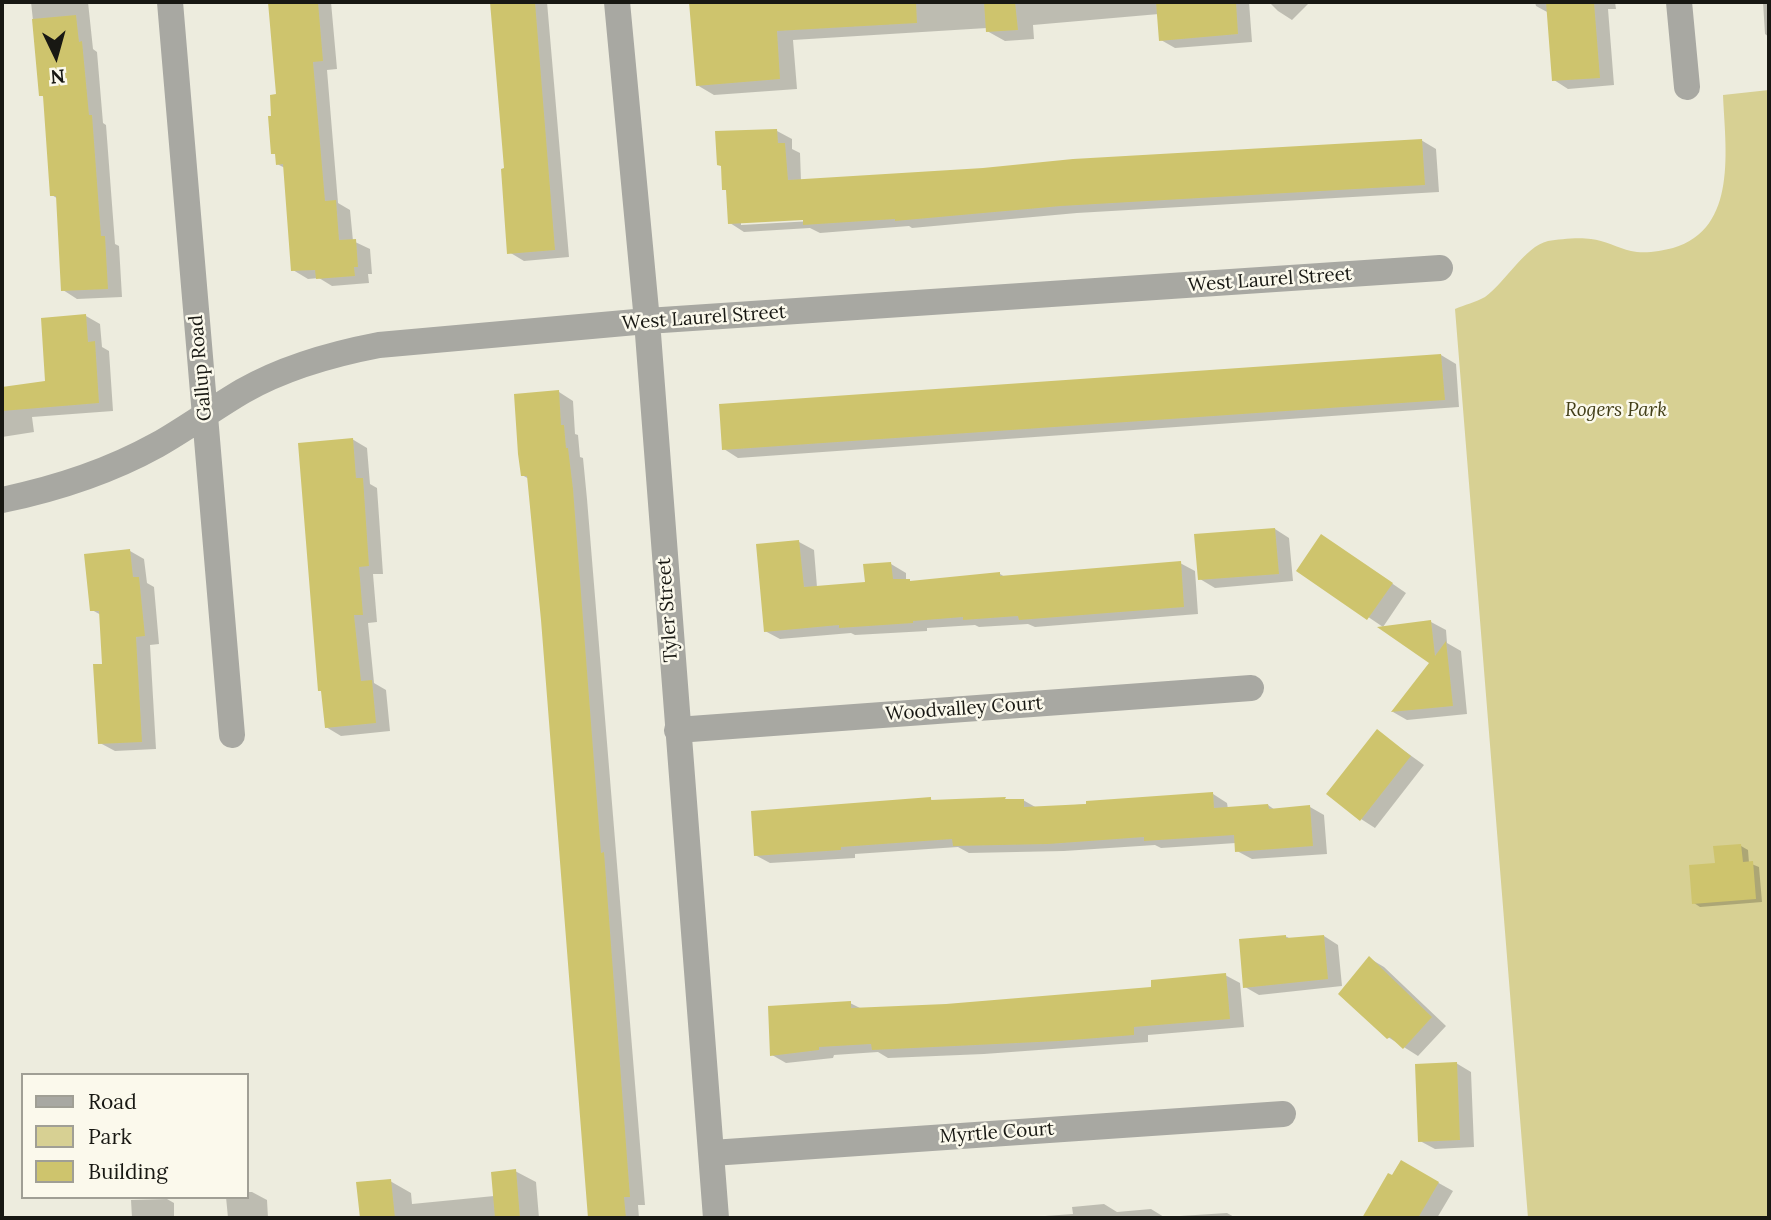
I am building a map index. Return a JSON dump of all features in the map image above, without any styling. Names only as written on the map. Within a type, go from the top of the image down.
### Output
[{"type":"street","name":"Gallup Road","points":[[170,2],[232,735]]},
{"type":"street","name":"Tyler Street","points":[[617,2],[647,321],[716,1218]]},
{"type":"street","points":[[1679,2],[1687,87]]},
{"type":"street","name":"West Laurel Street","points":[[2,500],[43,490],[119,463],[156,446],[245,390],[276,374],[344,352],[414,340],[647,321],[1440,268]]},
{"type":"street","name":"Woodvalley Court","points":[[677,730],[1251,688]]},
{"type":"street","name":"Myrtle Court","points":[[712,1153],[1283,1114]]},
{"type":"green space","name":"Rogers Park","points":[[1769,90],[1769,1218],[1528,1218],[1455,309],[1485,297],[1523,257],[1548,241],[1586,238],[1631,251],[1647,252],[1673,248],[1694,238],[1709,223],[1718,205],[1723,184],[1723,95]]},
{"type":"building","points":[[268,2],[318,2],[323,61],[313,62],[325,201],[336,200],[339,240],[356,239],[358,267],[354,267],[355,276],[316,279],[315,270],[291,271],[283,164],[276,165],[275,154],[271,154],[268,116],[271,116],[270,95],[276,94]]},
{"type":"building","points":[[490,2],[535,2],[555,250],[507,254],[501,169],[504,168]]},
{"type":"building","points":[[689,2],[916,2],[917,23],[777,31],[780,79],[696,86]]},
{"type":"building","points":[[984,2],[1015,2],[1018,30],[986,32]]},
{"type":"building","points":[[1156,2],[1236,2],[1238,34],[1159,41]]},
{"type":"building","points":[[1546,2],[1594,2],[1600,78],[1552,81]]},
{"type":"building","points":[[76,15],[79,42],[82,41],[89,115],[92,115],[101,236],[105,236],[108,289],[61,291],[56,196],[50,196],[43,96],[39,96],[32,19]]},
{"type":"building","points":[[777,129],[778,143],[785,143],[788,180],[983,168],[1073,159],[1422,139],[1425,185],[1061,206],[895,221],[803,225],[803,220],[728,224],[726,190],[722,190],[721,166],[717,165],[715,131]]},
{"type":"building","points":[[86,314],[88,342],[95,341],[99,403],[2,411],[2,387],[45,381],[41,318]]},
{"type":"building","points":[[1441,354],[1445,400],[722,450],[719,404]]},
{"type":"building","points":[[559,390],[561,425],[564,425],[573,489],[601,853],[604,852],[630,1197],[624,1197],[626,1218],[588,1218],[541,620],[527,476],[521,476],[518,454],[514,394]]},
{"type":"building","points":[[353,438],[356,478],[363,478],[369,566],[359,567],[363,615],[354,615],[361,681],[372,680],[376,723],[325,728],[321,691],[318,691],[298,443]]},
{"type":"building","points":[[1275,528],[1279,574],[1198,580],[1194,534]]},
{"type":"building","points":[[1321,534],[1393,583],[1367,620],[1296,571]]},
{"type":"building","points":[[799,540],[804,587],[865,582],[863,564],[891,562],[893,579],[910,581],[1000,572],[1000,576],[1181,561],[1184,607],[1019,620],[1018,616],[963,620],[963,617],[913,623],[839,628],[839,625],[764,632],[756,544]]},
{"type":"building","points":[[130,549],[133,577],[139,577],[145,636],[136,637],[142,742],[98,744],[93,664],[102,664],[99,611],[90,611],[84,554]]},
{"type":"building","points":[[1431,620],[1435,656],[1446,641],[1453,706],[1391,712],[1429,663],[1377,627]]},
{"type":"building","points":[[1377,729],[1411,756],[1360,821],[1326,794]]},
{"type":"building","points":[[1213,792],[1214,808],[1268,804],[1269,809],[1310,805],[1313,846],[1235,852],[1234,835],[1144,841],[1144,837],[1048,844],[953,846],[952,839],[754,856],[751,811],[931,797],[931,800],[1006,797],[1005,799],[1024,799],[1024,807]]},
{"type":"building","points":[[1741,844],[1743,862],[1753,861],[1756,899],[1692,904],[1689,865],[1715,863],[1713,846]]},
{"type":"building","points":[[1286,935],[1286,938],[1324,935],[1328,979],[1243,988],[1239,939]]},
{"type":"building","points":[[1369,956],[1432,1017],[1403,1049],[1390,1037],[1387,1039],[1338,994]]},
{"type":"building","points":[[1226,973],[1230,1019],[1134,1027],[1134,1035],[872,1050],[871,1044],[819,1047],[819,1050],[770,1056],[768,1006],[851,1001],[851,1008],[946,1004],[1151,987],[1151,980]]},
{"type":"building","points":[[1457,1062],[1460,1140],[1418,1142],[1415,1064]]},
{"type":"building","points":[[1401,1160],[1439,1182],[1418,1218],[1362,1218],[1388,1173],[1392,1175]]},
{"type":"building","points":[[516,1169],[520,1218],[495,1218],[491,1172]]},
{"type":"building","points":[[391,1179],[395,1218],[360,1218],[356,1182]]}]
